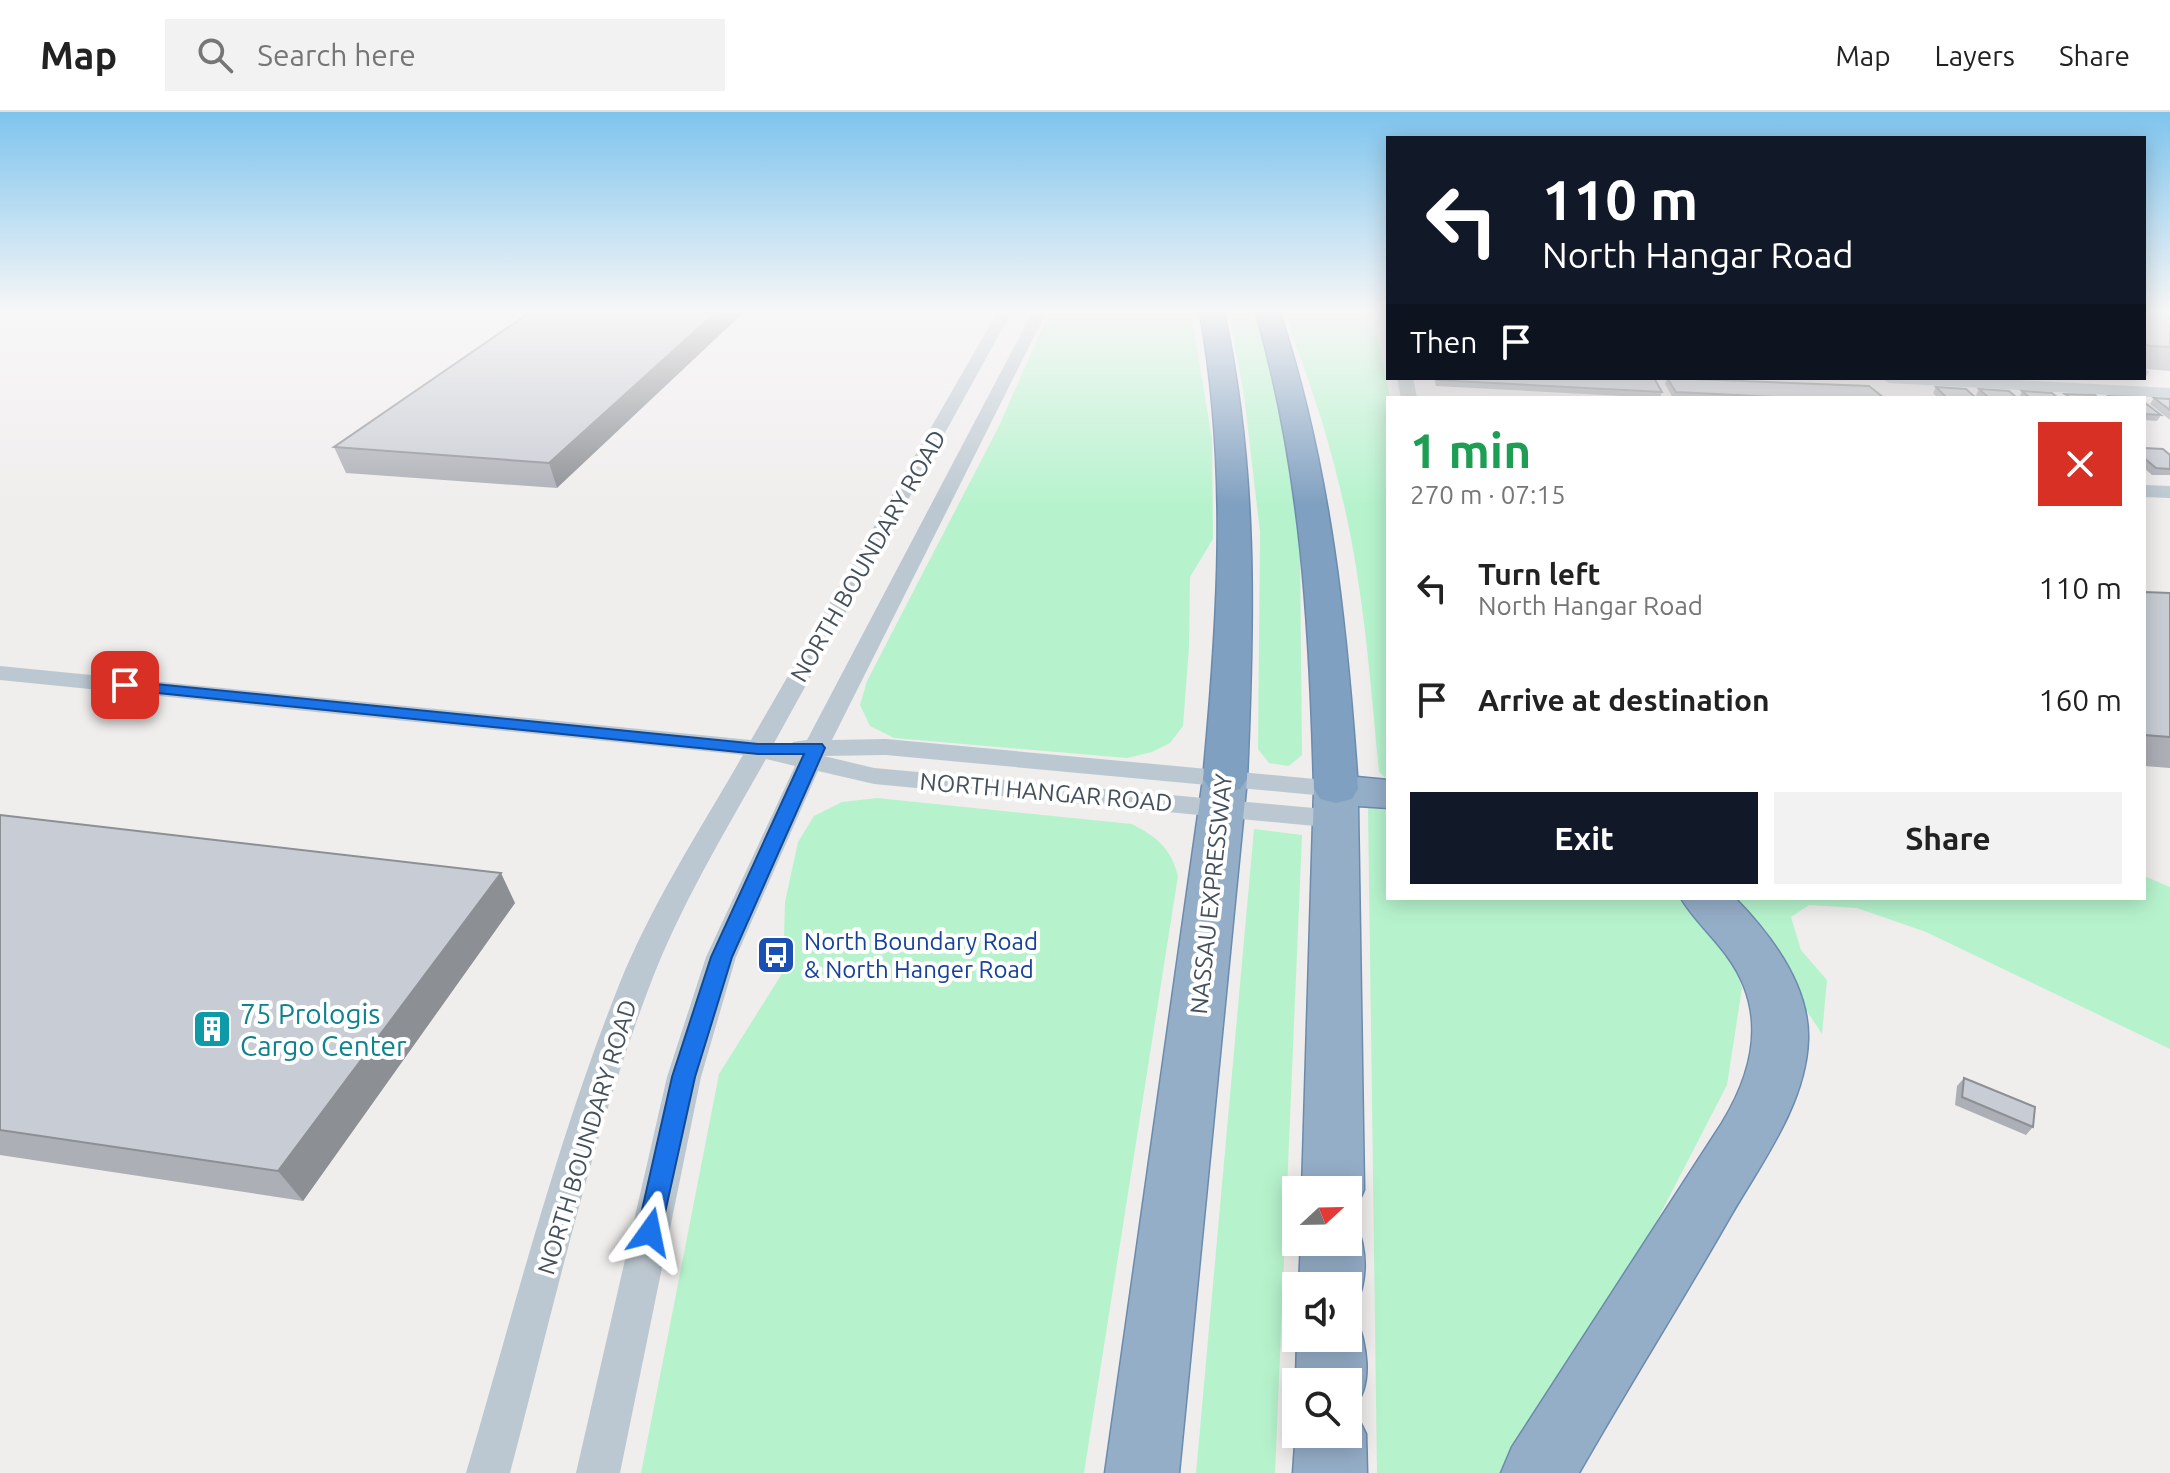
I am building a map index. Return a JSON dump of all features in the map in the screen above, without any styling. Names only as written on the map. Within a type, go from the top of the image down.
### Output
[{"type":"highway","name":"NASSAU EXPRESSWAY","points":[[1142,1473],[1224,794],[1235,539],[1228,411],[1222,377]]},
{"type":"highway","points":[[1286,377],[1318,537],[1336,804],[1333,1176]]},
{"type":"highway","points":[[1336,804],[1386,794]]},
{"type":"highway","points":[[1538,1473],[1644,1306],[1771,1086],[1781,1037],[1769,982],[1754,953],[1707,900]]},
{"type":"highway","points":[[1330,1448],[1330,1473]]},
{"type":"street","name":"NORTH BOUNDARY ROAD","points":[[488,1473],[614,1038],[660,929],[968,377]]},
{"type":"street","name":"NORTH BOUNDARY ROAD","points":[[598,1473],[684,1077],[736,918],[813,754],[1006,377]]},
{"type":"street","points":[[1889,380],[1902,396]]},
{"type":"street","points":[[1925,380],[2170,393]]},
{"type":"street","points":[[2146,491],[2170,492]]},
{"type":"street","name":"NORTH HANGAR ROAD","points":[[0,673],[813,754],[874,776],[1224,794],[1336,804]]},
{"type":"green space","points":[[1021,377],[1202,377],[1212,439],[1213,539],[1190,577],[1183,726],[1170,743],[1152,752],[1127,758],[894,738],[870,726],[860,705],[867,681],[999,426]]},
{"type":"green space","points":[[1241,377],[1271,377],[1285,439],[1300,549],[1302,755],[1289,766],[1269,763],[1258,749],[1260,532]]},
{"type":"green space","points":[[1386,377],[1390,396],[1386,396],[1386,778],[1379,772],[1355,558],[1334,466],[1308,378]]},
{"type":"green space","points":[[877,798],[1132,824],[1162,844],[1175,866],[1178,876],[1084,1473],[641,1473],[719,1074],[783,972],[785,902],[798,842],[814,816],[842,802]]},
{"type":"green space","points":[[1368,808],[1386,810],[1386,900],[1686,900],[1725,934],[1742,988],[1727,1085],[1651,1232],[1513,1473],[1377,1473]]},
{"type":"green space","points":[[1254,829],[1302,835],[1288,1176],[1282,1176],[1284,1256],[1275,1473],[1196,1473]]},
{"type":"green space","points":[[2146,877],[2170,887],[2170,1049],[1926,932],[1857,908],[1809,905],[1791,917],[1801,950],[1827,980],[1822,1034],[1738,907],[1728,900],[2146,900]]},
{"type":"building","points":[[437,377],[645,377],[549,463],[334,447]]},
{"type":"building","points":[[1437,380],[1655,380],[1662,392]]},
{"type":"building","points":[[1668,380],[1869,386],[1882,396],[1755,396],[1676,392]]},
{"type":"building","points":[[1936,387],[1966,389],[1974,396],[1945,396]]},
{"type":"building","points":[[1979,389],[2009,391],[2015,396],[1987,396]]},
{"type":"building","points":[[2022,391],[2052,393],[2056,396],[2028,396]]},
{"type":"building","points":[[2065,394],[2096,396],[2068,396]]},
{"type":"building","points":[[2154,398],[2170,399],[2170,410]]},
{"type":"building","points":[[2146,404],[2161,415],[2146,414]]},
{"type":"building","points":[[2146,448],[2163,449],[2170,455],[2170,469],[2156,468],[2146,460]]},
{"type":"building","points":[[2146,592],[2170,593],[2170,737],[2146,735]]},
{"type":"building","name":"75 Prologis Cargo Center","points":[[0,815],[501,873],[278,1171],[0,1130]]},
{"type":"building","points":[[1964,1078],[2035,1107],[2033,1127],[1962,1097]]},
{"type":"place","name":"North Boundary Road & North Hanger Road","points":[[776,955]]},
{"type":"place","name":"75 Prologis Cargo Center","points":[[212,1029]]},
{"type":"route","points":[[125,685],[758,749],[816,748],[755,876],[721,957],[684,1077],[650,1232]]}]
